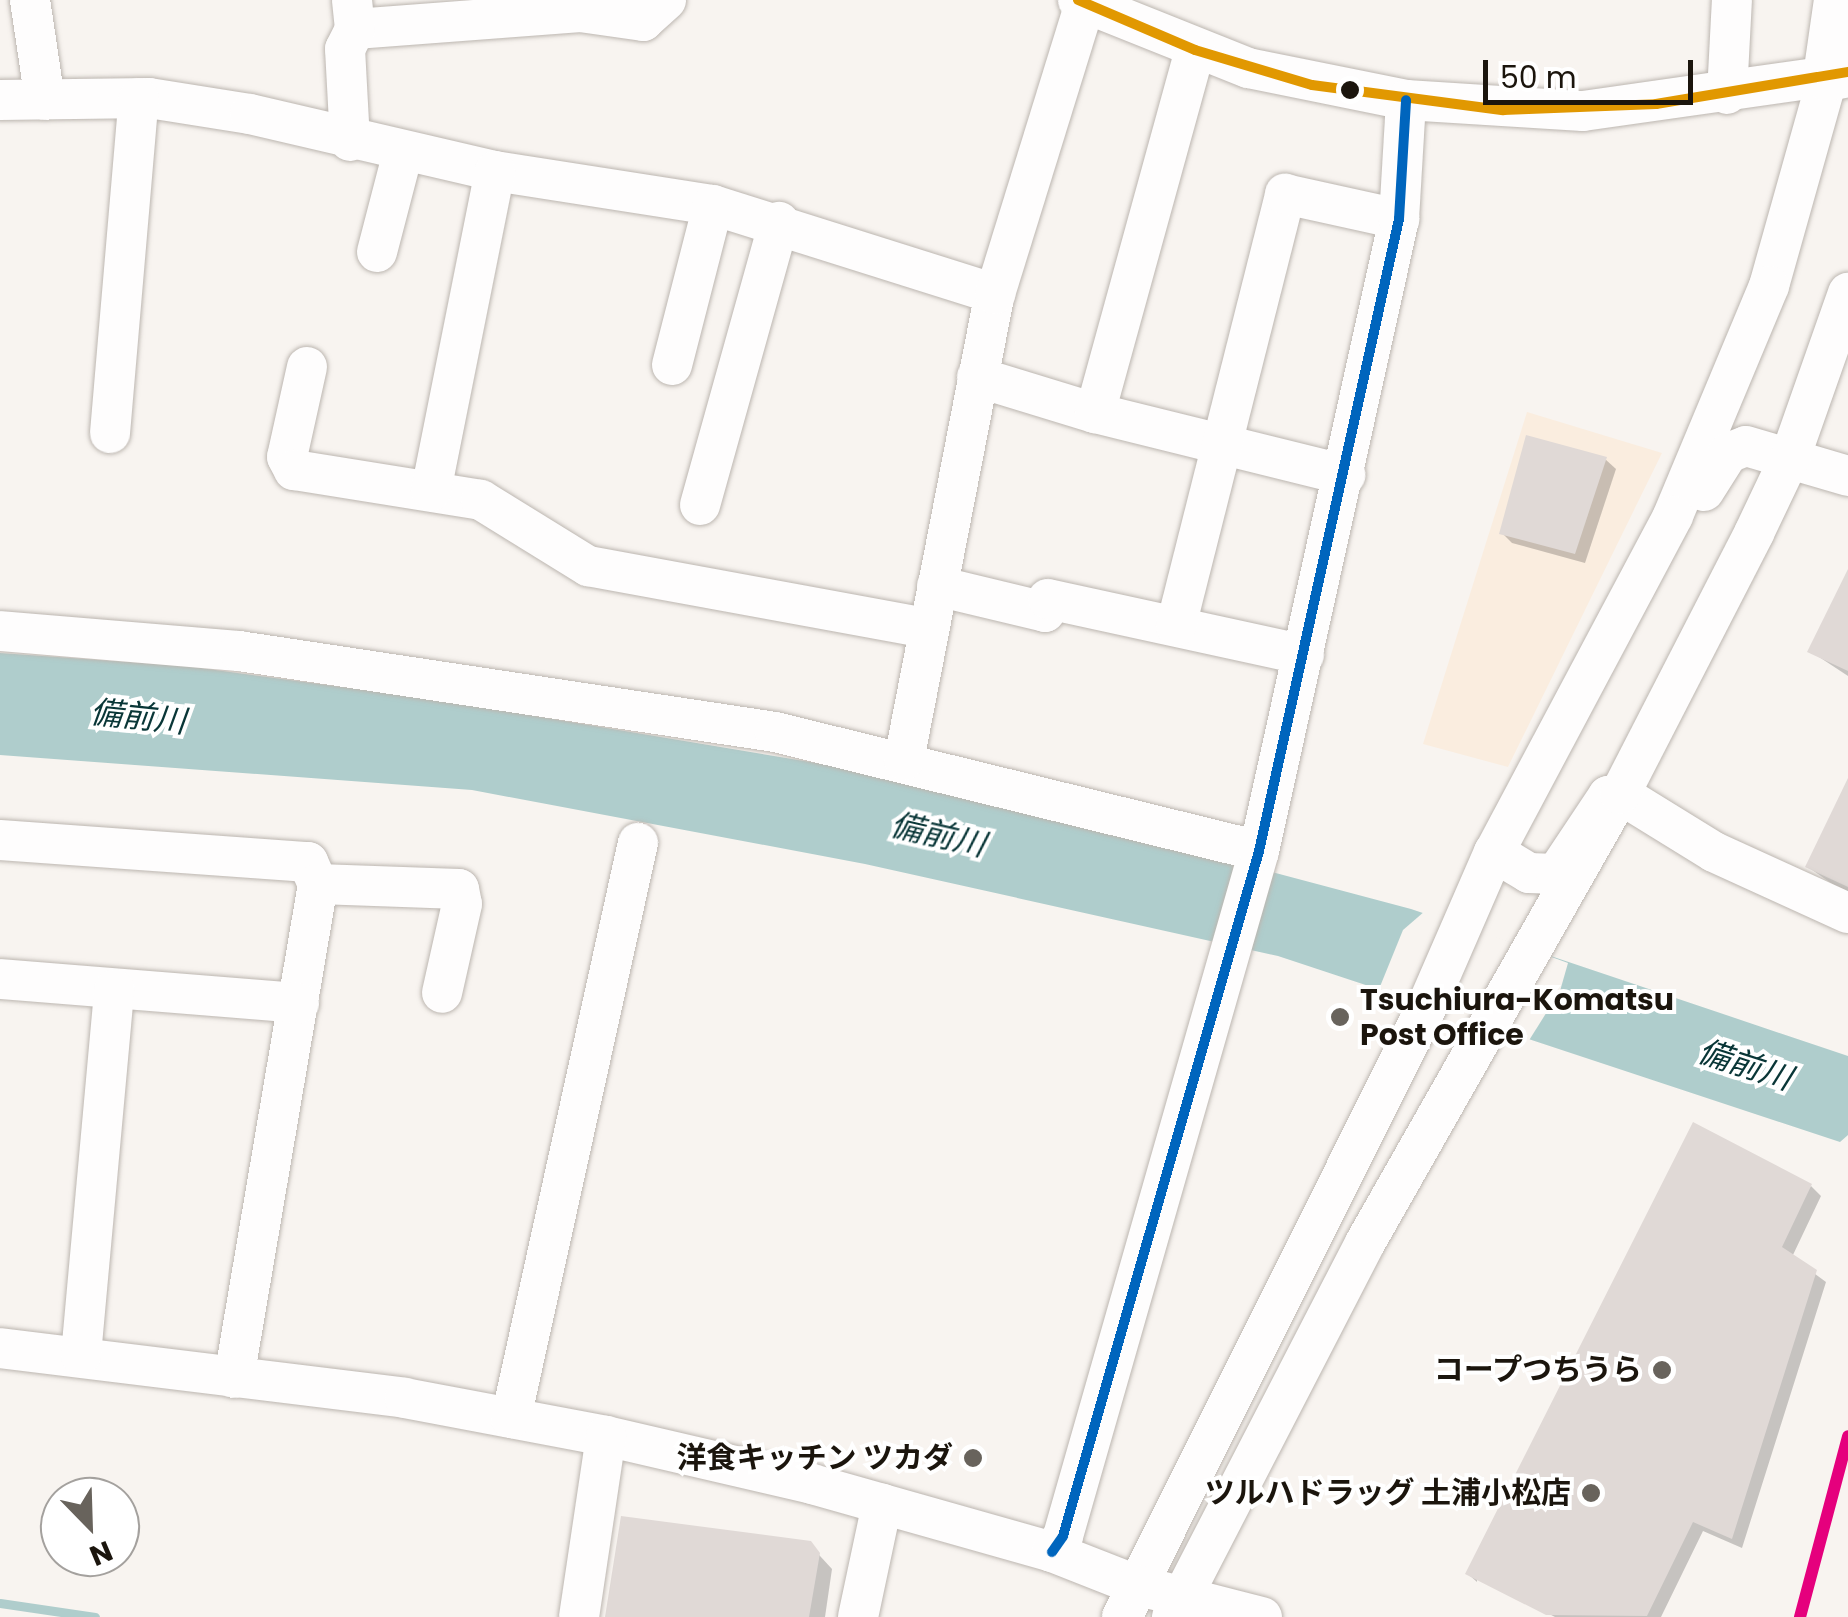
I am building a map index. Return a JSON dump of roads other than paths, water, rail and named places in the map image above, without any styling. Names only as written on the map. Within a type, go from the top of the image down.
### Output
[{"type":"main road","points":[[1838,74],[1839,0]]},
{"type":"street","points":[[30,0],[45,100]]},
{"type":"street","points":[[350,141],[345,50],[354,14],[580,12],[644,21],[666,0]]},
{"type":"street","points":[[1727,94],[1732,0]]},
{"type":"street","points":[[904,760],[925,628],[996,294],[1081,1],[1195,50],[1312,85],[1406,100],[1583,110],[1727,94],[1838,74],[1738,373],[1674,516],[1494,852],[1428,1004],[1129,1601]]},
{"type":"street","points":[[1094,414],[1195,50]]},
{"type":"street","points":[[110,433],[139,98]]},
{"type":"street","points":[[0,100],[139,98],[250,114],[404,152],[713,206],[779,222],[996,294]]},
{"type":"street","points":[[1052,1552],[1063,1536],[1256,856],[1399,219],[1406,100]]},
{"type":"street","points":[[377,252],[404,152]]},
{"type":"street","points":[[431,491],[495,170]]},
{"type":"street","points":[[1176,626],[1284,194],[1399,219]]},
{"type":"street","points":[[672,364],[713,206]]},
{"type":"street","points":[[700,505],[779,222]]},
{"type":"street","points":[[1176,1608],[1364,1243],[1620,794],[1791,455],[1848,293]]},
{"type":"street","points":[[307,367],[287,456],[294,470],[481,500],[588,566],[925,628]]},
{"type":"street","points":[[977,377],[1094,414],[1222,442],[1344,475]]},
{"type":"street","points":[[1610,632],[1652,598],[1728,453],[1746,446],[1791,455],[1848,476]]},
{"type":"street","points":[[936,586],[1044,612],[1048,599],[1304,655]]},
{"type":"street","points":[[0,631],[239,650],[756,729],[904,760],[1256,856]]},
{"type":"street","points":[[1494,852],[1530,873],[1556,874],[1608,796],[1620,794],[1714,852],[1848,913]]},
{"type":"street","points":[[0,840],[308,862],[318,884],[234,1378]]},
{"type":"street","points":[[511,1418],[638,843]]},
{"type":"street","points":[[318,884],[459,889],[462,904],[442,993]]},
{"type":"street","points":[[0,980],[298,1003]]},
{"type":"street","points":[[81,1355],[114,989]]},
{"type":"street","points":[[0,1348],[81,1355],[511,1418],[606,1436],[882,1504],[1052,1552],[1129,1601],[1243,1615]]},
{"type":"street","points":[[579,1617],[606,1436]]},
{"type":"street","points":[[858,1617],[882,1504]]},
{"type":"water","name":"備前川","points":[[0,653],[186,666],[439,700],[936,783],[1411,909],[1848,1056],[1848,1135],[1840,1142],[1278,956],[865,864],[472,790],[0,755]]},
{"type":"waterway","points":[[0,1603],[95,1617]]},
{"type":"place","name":"Tsuchiura-Komatsu Post Office","points":[[1340,1017]]},
{"type":"place","name":"コープつちうら","points":[[1662,1370]]},
{"type":"place","name":"洋食キッチン ツカダ","points":[[973,1458]]},
{"type":"place","name":"ツルハドラッグ 土浦小松店","points":[[1591,1493]]}]
